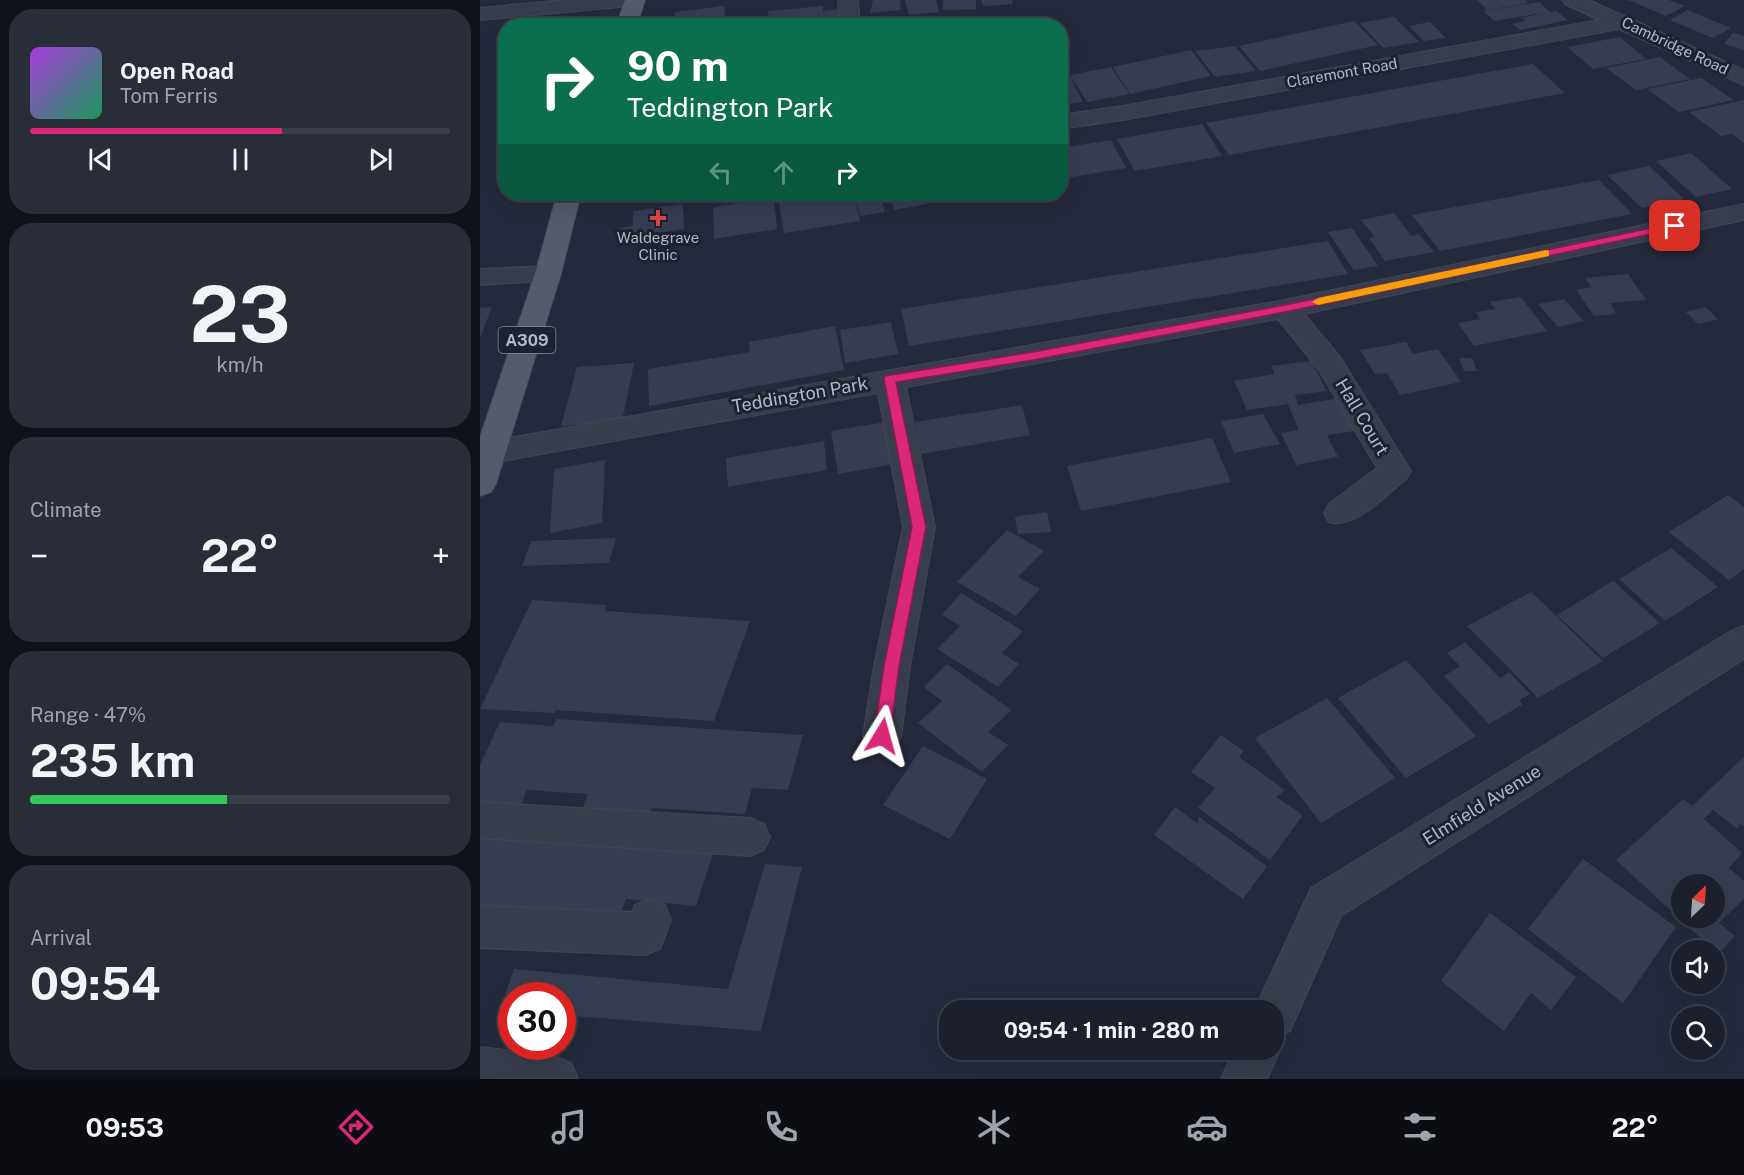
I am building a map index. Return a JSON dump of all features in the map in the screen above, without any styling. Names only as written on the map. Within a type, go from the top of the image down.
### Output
[{"type":"main road","points":[[629,18],[635,0]]},
{"type":"main road","name":"A309","points":[[480,484],[548,274],[567,201]]},
{"type":"street","points":[[480,14],[630,0]]},
{"type":"street","points":[[848,0],[849,18]]},
{"type":"street","name":"Cambridge Road","points":[[1572,0],[1744,78]]},
{"type":"street","name":"Claremont Road","points":[[1068,121],[1123,113],[1623,22]]},
{"type":"street","name":"Teddington Park","points":[[492,452],[1285,309],[1744,212]]},
{"type":"street","points":[[480,277],[548,274]]},
{"type":"street","name":"Hall Court","points":[[1285,309],[1330,364],[1395,471],[1340,513]]},
{"type":"street","points":[[882,736],[878,669],[919,527],[890,379]]},
{"type":"street","name":"Elmfield Avenue","points":[[1281,1000],[1326,902],[1744,641]]},
{"type":"street","points":[[480,820],[750,837]]},
{"type":"street","points":[[480,927],[645,934],[650,920]]},
{"type":"street","points":[[1244,1079],[1253,1060]]},
{"type":"street","points":[[480,1070],[555,1079]]},
{"type":"building","points":[[873,0],[900,0],[901,10],[870,13]]},
{"type":"building","points":[[905,0],[936,0],[939,12],[909,15]]},
{"type":"building","points":[[943,0],[976,0],[976,9],[943,10]]},
{"type":"building","points":[[981,0],[1012,0],[1013,4],[983,6]]},
{"type":"building","points":[[1477,0],[1526,0],[1529,3],[1487,10]]},
{"type":"building","points":[[1628,0],[1669,0],[1685,6],[1666,16]]},
{"type":"building","points":[[1539,2],[1550,12],[1556,11],[1568,20],[1520,30],[1512,24],[1526,21],[1522,18],[1543,13],[1494,21],[1483,11]]},
{"type":"building","points":[[724,6],[725,18],[675,18],[675,12]]},
{"type":"building","points":[[823,6],[823,11],[839,9],[841,18],[768,18],[768,11]]},
{"type":"building","points":[[1688,10],[1731,28],[1713,38],[1670,20]]},
{"type":"building","points":[[1394,17],[1419,42],[1383,48],[1360,23]]},
{"type":"building","points":[[1354,21],[1378,45],[1260,71],[1239,46]]},
{"type":"building","points":[[1430,22],[1446,38],[1424,41],[1409,26]]},
{"type":"building","points":[[1733,33],[1744,36],[1744,50],[1724,44]]},
{"type":"building","points":[[1620,37],[1646,59],[1593,69],[1567,47]]},
{"type":"building","points":[[1235,46],[1256,71],[1215,77],[1195,51]]},
{"type":"building","points":[[1191,50],[1211,76],[1130,94],[1113,67]]},
{"type":"building","points":[[1660,57],[1690,79],[1636,90],[1606,68]]},
{"type":"building","points":[[1533,64],[1565,93],[1229,155],[1206,123]]},
{"type":"building","points":[[1111,67],[1129,94],[1087,102],[1070,75]]},
{"type":"building","points":[[1069,74],[1083,102],[1068,104]]},
{"type":"building","points":[[1701,78],[1734,100],[1679,112],[1647,89]]},
{"type":"building","points":[[1744,100],[1744,143],[1732,134],[1721,136],[1689,112]]},
{"type":"building","points":[[1202,124],[1222,156],[1135,171],[1117,139]]},
{"type":"building","points":[[1111,140],[1126,168],[1068,178],[1068,147]]},
{"type":"building","points":[[1691,153],[1732,189],[1696,197],[1656,161]]},
{"type":"building","points":[[1649,166],[1684,199],[1642,208],[1607,175]]},
{"type":"building","points":[[1599,180],[1632,214],[1440,251],[1412,215]]},
{"type":"building","points":[[754,201],[774,201],[777,229],[714,239],[713,207]]},
{"type":"building","points":[[779,201],[856,201],[860,221],[784,233]]},
{"type":"building","points":[[857,201],[882,201],[885,212],[860,216]]},
{"type":"building","points":[[892,201],[943,201],[894,210]]},
{"type":"building","name":"Waldegrave Clinic","points":[[683,204],[684,229],[619,239],[620,228],[633,226],[633,211]]},
{"type":"building","points":[[1394,213],[1411,236],[1419,234],[1434,252],[1385,261],[1369,238],[1375,237],[1361,220]]},
{"type":"building","points":[[1352,228],[1378,266],[1354,270],[1328,232]]},
{"type":"building","points":[[1328,241],[1348,274],[909,346],[901,309]]},
{"type":"building","points":[[1628,274],[1646,300],[1610,303],[1616,314],[1594,316],[1576,290],[1591,287],[1585,278]]},
{"type":"building","points":[[1521,297],[1547,331],[1474,346],[1458,323],[1480,319],[1476,312],[1496,309],[1489,302]]},
{"type":"building","points":[[1564,299],[1584,321],[1558,327],[1538,304]]},
{"type":"building","points":[[492,307],[480,338],[480,308]]},
{"type":"building","points":[[1705,307],[1718,319],[1698,324],[1686,312]]},
{"type":"building","points":[[891,322],[898,354],[845,363],[840,330]]},
{"type":"building","points":[[835,326],[844,370],[649,406],[648,369],[750,352],[749,342]]},
{"type":"building","points":[[1406,342],[1413,354],[1438,349],[1461,382],[1400,395],[1387,373],[1375,374],[1360,350]]},
{"type":"building","points":[[1459,358],[1472,358],[1477,371],[1464,371]]},
{"type":"building","points":[[1311,361],[1327,391],[1295,395],[1298,405],[1346,397],[1363,430],[1327,435],[1338,457],[1296,465],[1281,433],[1299,430],[1288,404],[1247,410],[1234,381],[1275,374],[1271,366]]},
{"type":"building","points":[[634,363],[622,421],[561,426],[577,367]]},
{"type":"building","points":[[1022,405],[1030,435],[921,454],[915,422]]},
{"type":"building","points":[[1263,414],[1280,444],[1234,453],[1221,421]]},
{"type":"building","points":[[892,421],[900,463],[838,474],[831,431]]},
{"type":"building","points":[[1212,438],[1231,482],[1081,511],[1067,466]]},
{"type":"building","points":[[824,441],[827,470],[728,487],[726,458]]},
{"type":"building","points":[[605,460],[602,523],[550,533],[554,469]]},
{"type":"building","points":[[1728,495],[1744,507],[1744,569],[1729,580],[1669,532]]},
{"type":"building","points":[[1047,512],[1051,532],[1018,534],[1015,517]]},
{"type":"building","points":[[1007,530],[1044,551],[1018,577],[1040,589],[1016,616],[957,582]]},
{"type":"building","points":[[616,538],[609,563],[522,566],[531,541]]},
{"type":"building","points":[[1671,548],[1718,587],[1665,621],[1619,579]]},
{"type":"building","points":[[1613,581],[1660,623],[1603,658],[1557,615]]},
{"type":"building","points":[[1531,592],[1603,661],[1538,698],[1467,626]]},
{"type":"building","points":[[961,593],[1023,631],[1002,653],[1019,664],[998,687],[937,649],[960,626],[942,615]]},
{"type":"building","points":[[532,600],[607,605],[605,611],[750,621],[714,721],[556,710],[554,713],[480,709]]},
{"type":"building","points":[[1465,642],[1500,678],[1509,672],[1530,694],[1520,700],[1522,705],[1489,724],[1444,676],[1460,666],[1447,653]]},
{"type":"building","points":[[1406,660],[1476,736],[1406,778],[1338,698]]},
{"type":"building","points":[[947,664],[1011,710],[988,732],[1008,745],[982,772],[918,723],[942,701],[924,687]]},
{"type":"building","points":[[1327,698],[1395,778],[1321,823],[1255,738]]},
{"type":"building","points":[[556,719],[803,735],[788,790],[752,788],[745,814],[652,808],[650,814],[582,809],[588,794],[527,790],[516,817],[480,815],[480,765],[500,722],[553,726]]},
{"type":"building","points":[[1221,735],[1244,751],[1239,757],[1285,790],[1276,797],[1303,815],[1270,860],[1198,808],[1215,788],[1191,772]]},
{"type":"building","points":[[923,746],[987,779],[950,839],[883,805]]},
{"type":"building","points":[[1744,757],[1744,827],[1740,824],[1737,829],[1713,810],[1704,819],[1742,853],[1729,868],[1744,881],[1744,899],[1725,917],[1725,874],[1671,874],[1671,911],[1616,860],[1683,799],[1692,806]]},
{"type":"building","points":[[1175,807],[1197,823],[1199,817],[1267,866],[1243,899],[1154,835]]},
{"type":"building","points":[[480,832],[713,854],[696,906],[626,899],[618,920],[480,907]]},
{"type":"building","points":[[1583,859],[1671,923],[1671,928],[1675,928],[1623,1003],[1528,929]]},
{"type":"building","points":[[765,864],[802,867],[761,1031],[576,1016],[576,982],[509,982],[514,969],[728,989]]},
{"type":"building","points":[[1490,913],[1576,977],[1551,1010],[1531,993],[1504,1031],[1441,981]]},
{"type":"building","points":[[1690,928],[1725,928],[1735,936],[1725,947],[1725,940],[1703,940]]},
{"type":"slow traffic","points":[[1318,302],[1546,254]]},
{"type":"place","name":"Waldegrave Clinic","points":[[658,218]]},
{"type":"route","points":[[882,736],[892,666],[919,527],[890,379],[1033,356],[1285,309],[1675,226]]}]
